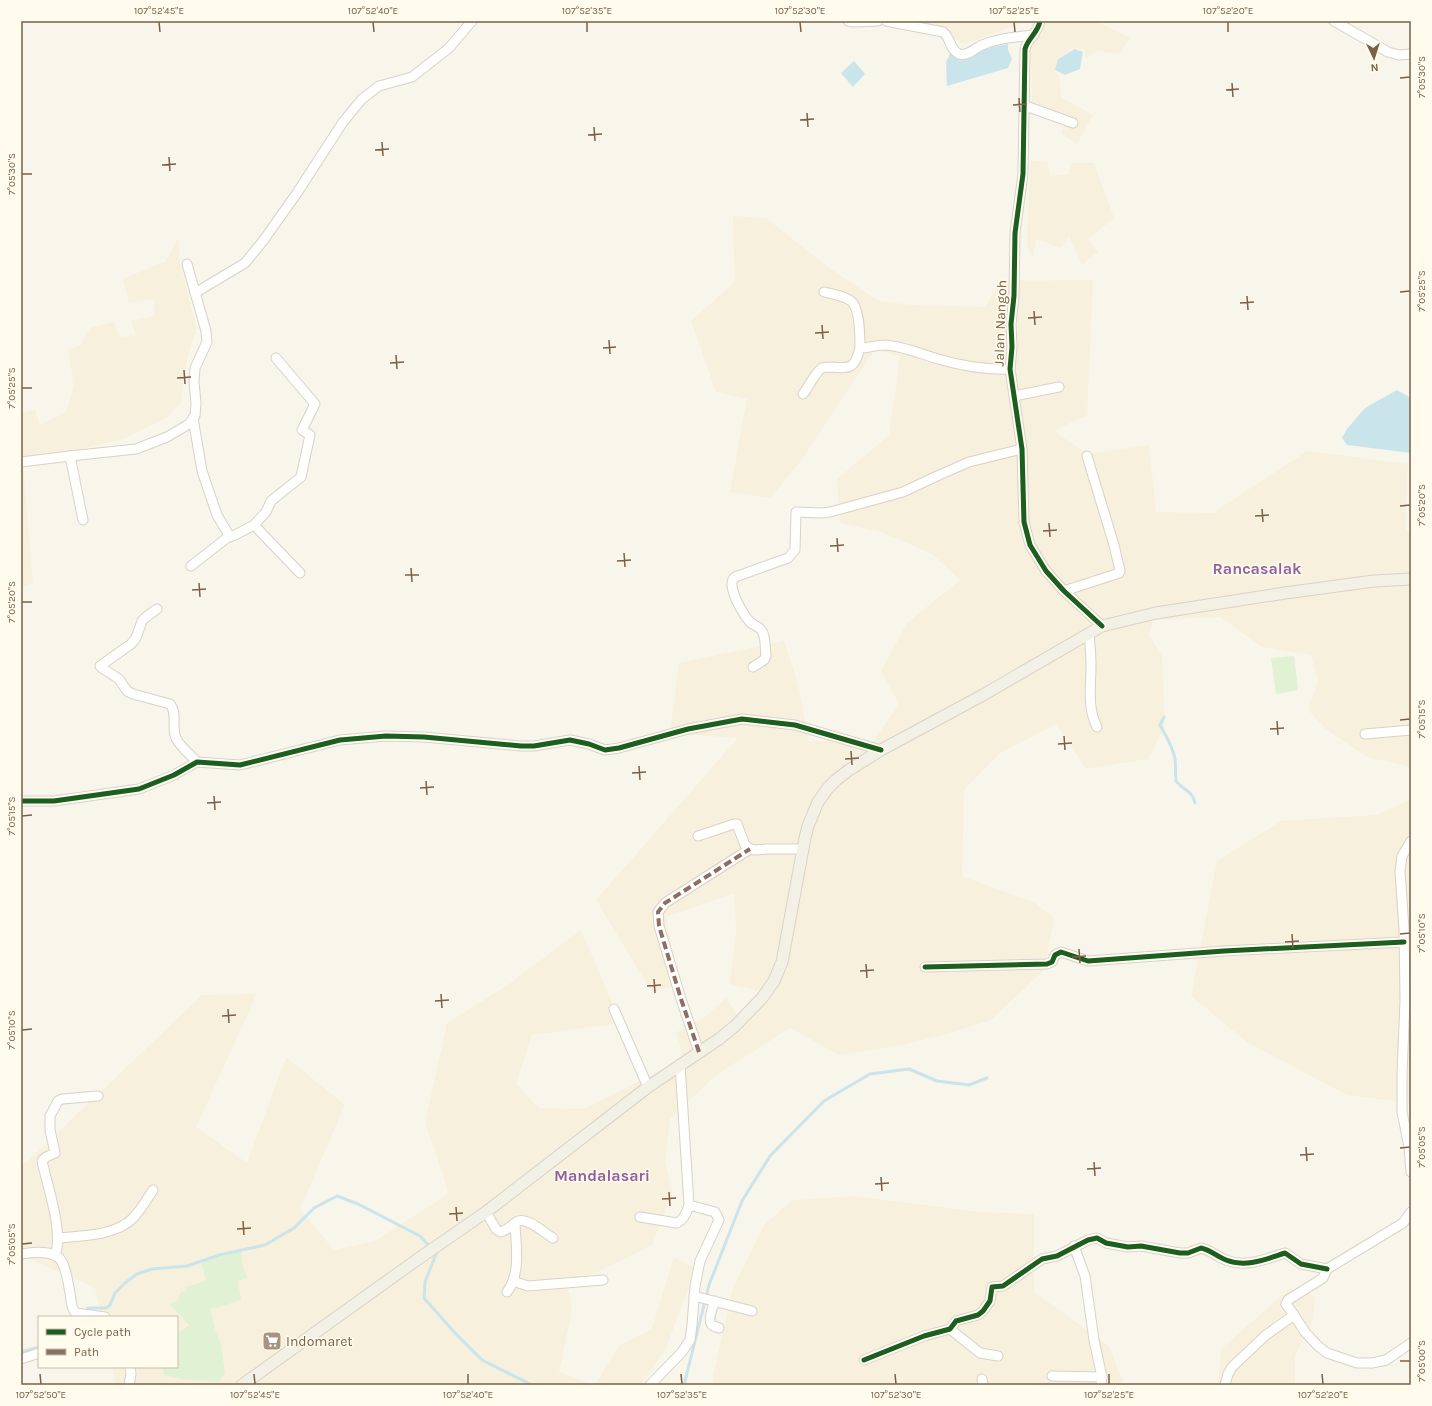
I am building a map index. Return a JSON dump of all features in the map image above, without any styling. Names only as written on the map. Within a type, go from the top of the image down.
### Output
[{"type":"main road","points":[[242,1385],[486,1212],[648,1086],[719,1039],[752,1009],[774,981],[782,962],[808,826],[818,802],[828,788],[849,770],[881,750],[983,695],[1102,626],[1138,616],[1156,613],[1374,581],[1411,579]]},
{"type":"street","points":[[196,294],[244,262],[263,241],[297,193],[343,122],[362,99],[379,86],[412,77],[450,48],[472,21]]},
{"type":"street","points":[[848,21],[878,21]]},
{"type":"street","points":[[886,21],[943,32],[948,35],[950,45],[958,53],[962,54],[1005,38],[1034,35]]},
{"type":"street","name":"Jalan Nangoh","points":[[1040,21],[1037,31],[1027,42],[1025,49],[1023,174],[1015,233],[1014,296],[1011,324],[1012,347],[1010,369],[1022,449],[1024,522],[1030,545],[1042,564],[1064,591],[1102,626]]},
{"type":"street","points":[[1334,21],[1388,52],[1398,55],[1411,54]]},
{"type":"street","points":[[1023,105],[1074,123]]},
{"type":"street","points":[[21,462],[136,449],[167,437],[189,424],[195,416],[196,403],[194,382],[196,368],[207,342],[206,331],[187,264]]},
{"type":"street","points":[[803,394],[820,369],[826,367],[850,367],[854,364],[860,348],[859,329],[855,306],[849,300],[824,292]]},
{"type":"street","points":[[860,348],[885,345],[914,351],[962,366],[995,370],[1010,369]]},
{"type":"street","points":[[191,566],[230,537],[254,525],[266,512],[271,501],[301,477],[310,435],[302,430],[315,404],[276,358]]},
{"type":"street","points":[[1014,396],[1060,387]]},
{"type":"street","points":[[193,418],[202,471],[217,515],[230,537]]},
{"type":"street","points":[[753,667],[764,660],[766,656],[762,630],[750,622],[736,600],[731,582],[735,577],[788,558],[793,553],[795,550],[796,512],[822,514],[903,492],[969,462],[1022,449]]},
{"type":"street","points":[[70,456],[83,520]]},
{"type":"street","points":[[1064,591],[1119,573],[1120,571],[1114,545],[1087,456]]},
{"type":"street","points":[[254,525],[300,573]]},
{"type":"street","points":[[157,609],[142,621],[136,638],[131,644],[100,666],[119,679],[127,691],[170,704],[173,708],[174,731],[176,738],[198,762]]},
{"type":"street","points":[[1089,633],[1091,665],[1090,696],[1094,722],[1097,726]]},
{"type":"street","points":[[21,801],[54,801],[139,789],[174,775],[198,762],[240,765],[340,740],[386,736],[424,737],[521,746],[534,746],[570,740],[589,744],[605,750],[619,748],[688,729],[742,718],[795,725],[881,750]]},
{"type":"street","points":[[1365,734],[1411,730]]},
{"type":"street","points":[[698,836],[737,824],[745,845],[750,849],[803,849]]},
{"type":"street","points":[[1411,841],[1402,856],[1400,871],[1404,942],[1405,1000],[1402,1112],[1409,1147],[1411,1172]]},
{"type":"street","points":[[699,1052],[659,926],[658,912],[665,903],[750,849]]},
{"type":"street","points":[[925,967],[1047,964],[1052,962],[1058,952],[1088,961],[1224,951],[1404,942]]},
{"type":"street","points":[[614,1009],[648,1086]]},
{"type":"street","points":[[640,1217],[677,1223],[683,1218],[689,1205],[680,1064]]},
{"type":"street","points":[[55,1255],[58,1245],[58,1238],[42,1161],[46,1157],[55,1153],[50,1130],[50,1116],[58,1100],[98,1096]]},
{"type":"street","points":[[58,1238],[97,1234],[116,1229],[133,1218],[153,1190]]},
{"type":"street","points":[[650,1385],[682,1352],[690,1340],[697,1296],[700,1261],[719,1220],[715,1212],[689,1205]]},
{"type":"street","points":[[486,1212],[500,1232],[521,1220],[530,1222],[553,1238]]},
{"type":"street","points":[[1411,1212],[1403,1223],[1327,1269],[1323,1278],[1286,1302],[1287,1306],[1305,1332],[1327,1353],[1357,1362],[1372,1362],[1386,1360],[1411,1343]]},
{"type":"street","points":[[507,1292],[513,1281],[516,1264],[515,1224]]},
{"type":"street","points":[[864,1360],[924,1336],[950,1329],[956,1321],[978,1315],[990,1301],[992,1287],[1003,1286],[1042,1259],[1057,1256],[1074,1246],[1097,1238],[1106,1243],[1128,1248],[1141,1246],[1180,1253],[1188,1253],[1201,1248],[1214,1252],[1226,1260],[1248,1263],[1261,1261],[1285,1253],[1301,1264],[1327,1269]]},
{"type":"street","points":[[1052,1376],[1101,1381],[1085,1276],[1074,1246]]},
{"type":"street","points":[[21,1254],[43,1253],[55,1255],[62,1262],[72,1308],[84,1315],[94,1316]]},
{"type":"street","points":[[513,1281],[528,1286],[603,1280]]},
{"type":"street","points":[[697,1296],[752,1311]]},
{"type":"street","points":[[713,1301],[710,1323],[719,1328]]},
{"type":"street","points":[[1225,1385],[1232,1367],[1266,1335],[1294,1315]]},
{"type":"street","points":[[950,1329],[980,1353],[998,1356]]},
{"type":"street","points":[[21,1359],[38,1353]]},
{"type":"street","points":[[129,1385],[132,1374],[130,1368]]},
{"type":"shaded area","points":[[905,21],[1025,22],[964,44],[923,23]]},
{"type":"shaded area","points":[[1046,21],[1095,21],[1130,38],[1119,54],[1098,51],[1085,59],[1085,50],[1074,47],[1058,58],[1055,72],[1059,76],[1061,97],[1093,115],[1077,144],[1061,134],[1066,121],[1032,108],[1031,44]]},
{"type":"shaded area","points":[[1030,161],[1048,162],[1049,176],[1069,174],[1072,163],[1094,163],[1114,218],[1088,239],[1098,252],[1082,264],[1069,236],[1061,248],[1036,239],[1033,257],[1027,246]]},
{"type":"shaded area","points":[[733,216],[766,218],[828,267],[879,301],[911,305],[985,307],[1000,281],[1093,280],[1087,415],[1054,431],[1087,454],[1149,445],[1156,512],[1213,513],[1307,451],[1408,464],[1405,531],[1411,531],[1411,767],[1367,757],[1326,729],[1308,710],[1318,681],[1311,655],[1262,647],[1220,617],[1153,620],[1149,635],[1162,656],[1165,726],[1148,759],[1086,769],[1056,724],[1000,753],[964,790],[962,876],[1035,903],[1054,918],[1044,970],[991,1020],[943,1035],[902,1045],[839,1055],[790,1028],[716,1075],[670,1119],[665,1162],[673,1193],[652,1245],[593,1274],[566,1280],[572,1309],[559,1372],[593,1385],[115,1385],[112,1368],[178,1368],[178,1316],[102,1316],[95,1288],[21,1255],[21,1163],[26,1163],[202,995],[257,994],[196,1127],[247,1163],[286,1057],[345,1105],[300,1209],[334,1250],[375,1241],[448,1194],[444,1177],[425,1123],[447,1023],[509,984],[581,930],[621,1023],[532,1035],[516,1084],[539,1108],[584,1109],[683,1059],[677,1032],[702,1019],[726,998],[744,1025],[768,993],[730,984],[736,932],[734,893],[666,917],[678,985],[652,992],[596,900],[738,738],[670,733],[679,663],[784,641],[798,684],[809,741],[872,743],[899,704],[881,671],[907,623],[960,580],[932,554],[881,532],[840,523],[837,479],[889,435],[900,357],[875,349],[801,461],[770,498],[730,492],[747,399],[716,392],[691,321],[735,282]]},
{"type":"shaded area","points":[[178,238],[180,263],[196,327],[187,360],[180,404],[166,418],[123,439],[23,463],[33,583],[21,587],[21,413],[35,410],[40,425],[66,412],[74,386],[68,349],[80,346],[90,328],[114,322],[120,337],[136,335],[131,321],[154,316],[155,299],[129,303],[123,279],[166,261]]},
{"type":"shaded area","points":[[1411,799],[1411,1103],[1347,1095],[1247,1042],[1191,996],[1217,861],[1281,821],[1377,815]]},
{"type":"shaded area","points":[[855,1196],[979,1212],[1034,1214],[1034,1292],[1109,1346],[1124,1384],[716,1385],[712,1381],[733,1288],[764,1225],[793,1200]]},
{"type":"shaded area","points":[[674,1257],[696,1269],[665,1350],[640,1385],[595,1385],[619,1346],[652,1329]]},
{"type":"shaded area","points":[[1289,1289],[1315,1296],[1313,1320],[1295,1356],[1295,1385],[1218,1385],[1221,1349]]},
{"type":"green space","points":[[1294,656],[1298,690],[1276,694],[1271,658]]},
{"type":"green space","points":[[241,1250],[242,1264],[247,1278],[238,1281],[241,1300],[216,1308],[210,1308],[215,1330],[221,1344],[225,1374],[218,1382],[182,1379],[164,1375],[162,1368],[178,1368],[178,1330],[180,1332],[189,1325],[170,1304],[177,1301],[181,1292],[186,1291],[185,1287],[206,1281],[201,1261]]},
{"type":"water","points":[[1008,44],[1008,50],[1012,59],[1008,68],[947,86],[946,62],[951,52],[982,49]]},
{"type":"water","points":[[1075,49],[1083,52],[1080,69],[1065,75],[1055,70],[1058,59]]},
{"type":"water","points":[[854,61],[865,74],[853,87],[841,73]]},
{"type":"water","points":[[1397,390],[1411,398],[1411,453],[1347,445],[1342,438],[1347,429],[1365,408]]},
{"type":"waterway","points":[[1164,717],[1160,725],[1173,750],[1176,781],[1190,793],[1195,803]]},
{"type":"waterway","points":[[684,1385],[709,1285],[742,1201],[770,1156],[824,1101],[870,1074],[909,1069],[937,1081],[969,1085],[987,1078]]},
{"type":"waterway","points":[[84,1312],[88,1308],[106,1308],[110,1305],[115,1293],[137,1274],[152,1269],[187,1266],[219,1255],[265,1245],[294,1228],[314,1208],[337,1196],[358,1204],[420,1236],[430,1247]]},
{"type":"waterway","points":[[434,1251],[436,1254],[425,1282],[424,1298],[455,1333],[482,1360],[532,1385]]},
{"type":"waterway","points":[[21,1352],[38,1347]]},
{"type":"marked path","points":[[699,1052],[659,926],[658,912],[665,903],[750,849]]},
{"type":"cycle path","points":[[1040,21],[1025,49],[1023,174],[1015,233],[1014,296],[1011,324],[1012,347],[1010,369],[1022,449],[1024,522],[1030,545],[1046,571],[1064,591],[1102,626]]},
{"type":"cycle path","points":[[21,801],[54,801],[139,789],[174,775],[197,762],[240,765],[340,740],[386,736],[424,737],[521,746],[534,746],[570,740],[589,744],[605,750],[619,748],[688,729],[742,719],[795,725],[881,750]]},
{"type":"cycle path","points":[[925,967],[1047,964],[1052,962],[1055,955],[1061,952],[1088,961],[1224,951],[1404,942]]},
{"type":"cycle path","points":[[864,1360],[924,1336],[950,1329],[956,1321],[978,1315],[990,1301],[992,1287],[1003,1286],[1042,1259],[1057,1256],[1088,1240],[1097,1238],[1106,1243],[1128,1247],[1141,1246],[1180,1253],[1188,1253],[1201,1248],[1208,1250],[1226,1260],[1241,1263],[1256,1262],[1285,1253],[1301,1264],[1327,1269]]},
{"type":"place","name":"Indomaret","points":[[272,1341]]},
{"type":"district","name":"Rancasalak","points":[[1257,568]]},
{"type":"district","name":"Mandalasari","points":[[602,1175]]}]
